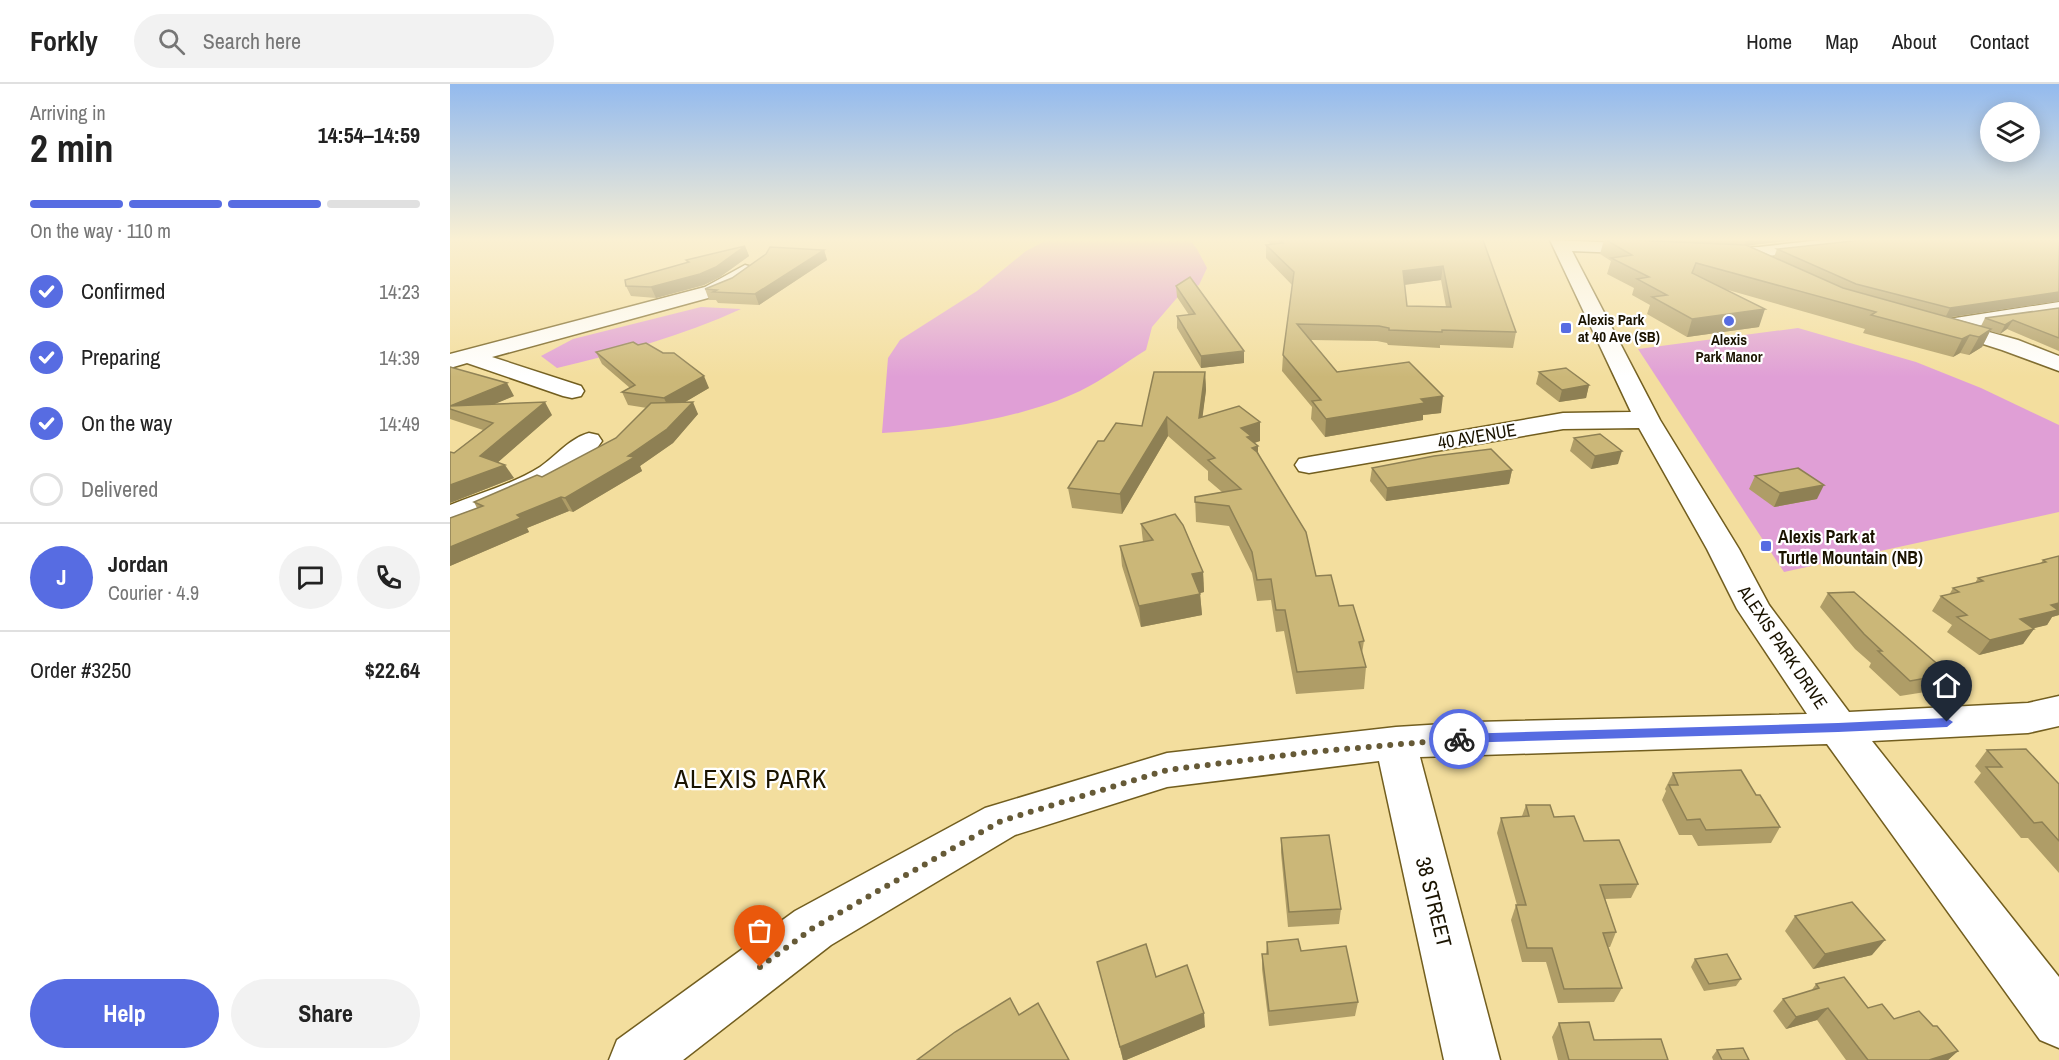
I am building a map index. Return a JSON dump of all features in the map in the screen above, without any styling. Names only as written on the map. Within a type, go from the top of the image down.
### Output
[{"type":"street","points":[[459,359],[712,291],[723,286]]},
{"type":"street","name":"ALEXIS PARK DRIVE","points":[[1581,286],[1647,420],[1723,549],[1754,609],[1838,728],[2059,1021]]},
{"type":"street","points":[[2059,308],[1934,323],[2010,345],[2059,364]]},
{"type":"street","points":[[459,359],[572,392]]},
{"type":"street","name":"40 AVENUE","points":[[1309,465],[1563,421],[1647,420]]},
{"type":"street","points":[[450,515],[518,489],[549,473],[589,441]]},
{"type":"street","points":[[637,1060],[813,928],[1001,821],[1167,770],[1396,743],[1476,738],[1838,728],[2028,718],[2059,711]]},
{"type":"street","name":"38 STREET","points":[[1396,743],[1472,1060]]},
{"type":"shaded area","points":[[984,286],[1198,286],[1182,292],[1152,327],[1146,350],[1080,391],[1034,409],[983,421],[957,426],[882,433],[888,358],[900,340]]},
{"type":"shaded area","points":[[701,307],[741,309],[696,328],[650,343],[557,368],[541,356],[573,339]]},
{"type":"shaded area","points":[[1798,328],[1916,362],[1981,388],[2059,425],[2059,512],[1784,572],[1638,349]]},
{"type":"building","points":[[626,286],[656,286],[651,287]]},
{"type":"building","points":[[713,286],[768,286],[755,294],[713,292],[717,290],[705,289]]},
{"type":"building","points":[[1176,286],[1196,286],[1244,351],[1201,356],[1177,316],[1195,314]]},
{"type":"building","points":[[1292,286],[1405,286],[1407,306],[1451,307],[1447,286],[1499,286],[1516,332],[1442,330],[1442,332],[1389,330],[1389,328],[1379,326],[1297,324],[1337,372],[1409,362],[1443,396],[1421,399],[1425,403],[1326,419],[1312,401],[1321,400],[1283,355]]},
{"type":"building","points":[[1649,286],[1717,286],[1765,309],[1692,319],[1652,297],[1667,295]]},
{"type":"building","points":[[1779,286],[1837,286],[1991,329],[1979,337],[1970,335],[1962,339],[1871,315],[1876,312]]},
{"type":"building","points":[[1862,286],[2059,286],[2059,292],[1950,308]]},
{"type":"building","points":[[2059,308],[2059,338],[2013,320],[2005,325],[1985,318]]},
{"type":"building","points":[[633,342],[638,345],[646,343],[663,353],[674,353],[704,376],[664,398],[622,392],[635,385],[596,352]]},
{"type":"building","points":[[450,367],[507,383],[450,406]]},
{"type":"building","points":[[1566,368],[1589,385],[1562,390],[1539,372]]},
{"type":"building","points":[[1154,372],[1205,372],[1199,418],[1239,406],[1260,422],[1241,428],[1251,436],[1247,437],[1258,446],[1252,448],[1257,452],[1306,532],[1316,576],[1331,575],[1339,606],[1353,605],[1364,641],[1359,642],[1366,667],[1297,672],[1285,610],[1276,610],[1271,579],[1257,580],[1252,552],[1229,506],[1195,502],[1195,497],[1241,489],[1208,460],[1215,458],[1167,417],[1120,494],[1068,488],[1098,441],[1104,441],[1116,423],[1142,426]]},
{"type":"building","points":[[545,402],[480,456],[505,465],[450,485],[450,452],[454,453],[493,423],[450,409],[450,406]]},
{"type":"building","points":[[693,402],[667,429],[628,456],[635,457],[565,498],[561,497],[517,515],[521,518],[450,547],[450,518],[483,506],[474,502],[537,475],[542,477],[616,438],[651,403]]},
{"type":"building","points":[[1600,434],[1622,451],[1595,456],[1574,438]]},
{"type":"building","points":[[1491,449],[1512,470],[1387,488],[1372,468],[1434,456]]},
{"type":"building","points":[[1798,468],[1824,485],[1780,493],[1755,476]]},
{"type":"building","points":[[1175,514],[1183,525],[1203,572],[1192,574],[1200,594],[1139,606],[1120,546],[1153,540],[1141,524]]},
{"type":"building","points":[[2059,556],[2059,603],[2051,605],[2058,610],[2020,619],[2034,629],[1990,640],[1957,617],[1967,615],[1941,596],[1959,592],[1953,588],[1983,581],[1978,578],[2046,562],[2043,560]]},
{"type":"building","points":[[1854,592],[1949,674],[1910,681],[1878,651],[1882,651],[1828,593]]},
{"type":"building","points":[[2026,749],[2059,784],[2059,841],[2042,822],[2034,823],[1986,767],[2002,767],[1987,750]]},
{"type":"building","points":[[1741,770],[1780,827],[1706,830],[1700,819],[1687,820],[1669,785],[1678,785],[1673,773]]},
{"type":"building","points":[[1526,805],[1550,805],[1554,817],[1574,816],[1584,841],[1619,840],[1638,884],[1600,885],[1616,932],[1603,933],[1622,988],[1564,989],[1552,948],[1527,948],[1516,905],[1526,905],[1501,818],[1529,816]]},
{"type":"building","points":[[1329,835],[1341,909],[1289,912],[1281,838]]},
{"type":"building","points":[[1852,902],[1885,940],[1825,954],[1795,916]]},
{"type":"building","points":[[1298,939],[1301,951],[1346,946],[1358,1002],[1269,1011],[1262,954],[1268,954],[1267,942]]},
{"type":"building","points":[[1146,944],[1156,977],[1187,965],[1204,1013],[1120,1047],[1097,962]]},
{"type":"building","points":[[1727,954],[1741,979],[1709,984],[1695,959]]},
{"type":"building","points":[[1844,977],[1868,1008],[1882,1004],[1894,1019],[1919,1011],[1933,1026],[1937,1026],[1958,1051],[1929,1060],[1868,1060],[1828,1008],[1796,1017],[1783,999],[1819,988],[1816,984]]},
{"type":"building","points":[[1010,998],[1019,1015],[1038,1003],[1069,1060],[917,1060],[955,1032]]},
{"type":"building","points":[[1589,1022],[1594,1040],[1661,1039],[1668,1060],[1569,1060],[1559,1023]]},
{"type":"building","points":[[1743,1048],[1749,1060],[1722,1060],[1717,1050]]},
{"type":"way so far","points":[[760,967],[813,928],[1001,821],[1167,770],[1311,752],[1459,739]]},
{"type":"place","name":"Alexis Park Manor","points":[[1729,321]]},
{"type":"place","name":"Alexis Park at 40 Ave (SB)","points":[[1566,328]]},
{"type":"place","name":"Alexis Park at Turtle Mountain (NB)","points":[[1766,546]]},
{"type":"district","name":"ALEXIS PARK","points":[[751,778]]},
{"type":"route","points":[[1459,739],[1838,728],[1947,722]]}]
